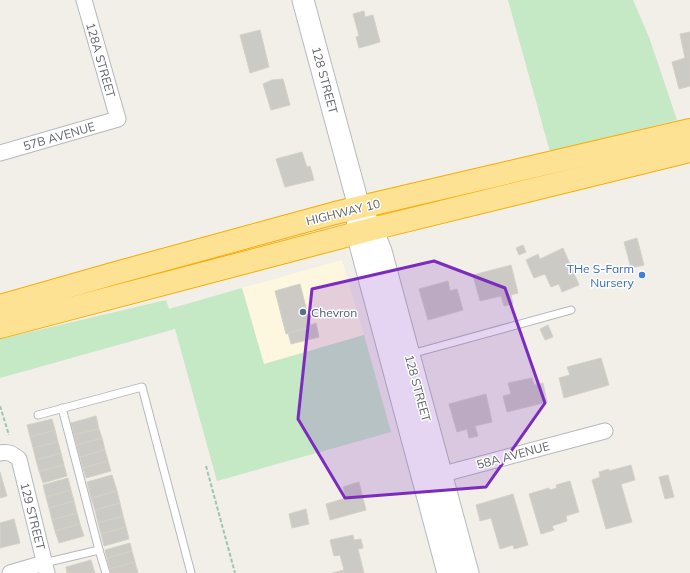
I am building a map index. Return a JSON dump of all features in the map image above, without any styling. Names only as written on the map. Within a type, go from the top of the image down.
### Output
[{"type":"highway","name":"HIGHWAY 10","points":[[0,306],[359,207],[690,130]]},
{"type":"highway","name":"HIGHWAY 10","points":[[0,327],[364,231],[690,151]]},
{"type":"main road","name":"128 STREET","points":[[303,0],[359,207],[364,231],[432,477],[468,573]]},
{"type":"main road","name":"128 STREET","points":[[364,231],[381,251],[408,355],[432,477],[448,573]]},
{"type":"street","name":"128A STREET","points":[[84,0],[118,119]]},
{"type":"street","name":"57B AVENUE","points":[[0,153],[118,119]]},
{"type":"street","name":"58A AVENUE","points":[[432,477],[605,431]]},
{"type":"street","name":"129 STREET","points":[[0,453],[4,452],[12,454],[19,459],[46,568]]},
{"type":"street","points":[[10,573],[46,568]]},
{"type":"lane","points":[[408,355],[571,310]]},
{"type":"lane","points":[[38,415],[142,387],[191,573]]},
{"type":"lane","points":[[62,408],[106,573]]},
{"type":"lane","points":[[46,568],[99,550]]},
{"type":"path","points":[[0,406],[9,435]]},
{"type":"path","points":[[206,466],[235,573]]},
{"type":"highlighted area","points":[[434,261],[505,288],[545,403],[486,487],[345,498],[298,419],[312,289]]},
{"type":"shaded area","points":[[342,260],[364,335],[264,364],[242,288]]},
{"type":"green space","points":[[508,0],[633,0],[649,37],[677,120],[550,152]]},
{"type":"green space","points":[[242,288],[264,364],[364,335],[391,432],[217,481],[175,329],[0,378],[0,339],[166,300],[169,309]]},
{"type":"building","points":[[364,11],[365,17],[373,15],[380,42],[359,48],[356,37],[359,36],[353,14]]},
{"type":"building","points":[[260,30],[269,67],[250,73],[240,35]]},
{"type":"building","points":[[690,32],[690,86],[679,89],[672,62],[685,58],[680,34]]},
{"type":"building","points":[[283,79],[290,105],[271,110],[263,84],[272,80]]},
{"type":"building","points":[[302,152],[307,167],[310,166],[314,180],[285,187],[276,159]]},
{"type":"building","points":[[637,238],[644,265],[631,268],[624,242]]},
{"type":"building","points":[[523,245],[526,252],[519,255],[516,248]]},
{"type":"building","points":[[563,248],[579,285],[562,292],[559,284],[551,287],[545,274],[534,278],[526,260],[538,254],[540,259]]},
{"type":"building","points":[[511,265],[518,293],[511,295],[513,304],[504,306],[501,296],[480,301],[473,275]]},
{"type":"building","points":[[448,281],[450,291],[457,289],[463,310],[428,320],[419,289]]},
{"type":"building","points":[[300,284],[311,327],[286,334],[275,291]]},
{"type":"building","points":[[316,323],[319,337],[291,344],[288,333],[311,327],[311,325]]},
{"type":"building","points":[[548,325],[553,337],[545,340],[540,329]]},
{"type":"building","points":[[601,358],[609,385],[564,398],[559,378],[570,375],[567,367]]},
{"type":"building","points":[[532,378],[534,385],[543,383],[547,402],[507,412],[503,396],[511,394],[508,383]]},
{"type":"building","points":[[486,394],[492,422],[475,426],[478,436],[469,438],[467,429],[457,432],[449,404]]},
{"type":"building","points":[[96,416],[99,429],[74,435],[71,423]]},
{"type":"building","points":[[52,419],[55,430],[30,437],[27,425]]},
{"type":"building","points":[[99,429],[102,438],[77,445],[74,435]]},
{"type":"building","points":[[55,430],[58,442],[33,448],[30,437]]},
{"type":"building","points":[[102,438],[105,450],[80,457],[77,445]]},
{"type":"building","points":[[58,442],[61,453],[36,460],[33,448]]},
{"type":"building","points":[[105,450],[108,461],[83,468],[80,457]]},
{"type":"building","points":[[61,453],[64,465],[39,471],[36,460]]},
{"type":"building","points":[[108,461],[111,471],[86,478],[83,468]]},
{"type":"building","points":[[64,465],[67,476],[43,483],[39,471]]},
{"type":"building","points":[[631,465],[635,480],[621,484],[632,522],[606,529],[592,480],[600,477],[599,472]]},
{"type":"building","points":[[0,472],[7,496],[0,498]]},
{"type":"building","points":[[112,475],[117,491],[91,498],[87,482]]},
{"type":"building","points":[[668,475],[674,497],[665,499],[659,477]]},
{"type":"building","points":[[68,478],[71,490],[46,497],[43,485]]},
{"type":"building","points":[[570,481],[579,512],[566,516],[567,521],[552,526],[554,530],[541,534],[529,494],[549,488],[550,490],[557,488],[556,485]]},
{"type":"building","points":[[359,482],[366,510],[330,520],[326,504],[346,498],[343,487]]},
{"type":"building","points":[[71,490],[74,501],[49,508],[46,497]]},
{"type":"building","points":[[117,491],[120,503],[95,510],[91,498]]},
{"type":"building","points":[[513,494],[528,545],[514,549],[513,545],[500,549],[491,518],[480,521],[476,505]]},
{"type":"building","points":[[74,501],[77,513],[52,520],[49,508]]},
{"type":"building","points":[[120,503],[123,516],[98,523],[95,510]]},
{"type":"building","points":[[306,509],[309,524],[292,528],[289,514]]},
{"type":"building","points":[[77,513],[80,524],[55,531],[52,520]]},
{"type":"building","points":[[123,516],[126,527],[101,534],[98,523]]},
{"type":"building","points":[[14,519],[20,543],[0,548],[0,523]]},
{"type":"building","points":[[80,524],[84,536],[59,543],[55,531]]},
{"type":"building","points":[[126,527],[129,539],[104,546],[101,534]]},
{"type":"building","points":[[353,535],[354,540],[361,539],[363,548],[358,549],[364,573],[332,573],[344,570],[340,555],[334,556],[330,540]]},
{"type":"building","points":[[130,543],[132,551],[107,558],[105,550]]},
{"type":"building","points":[[132,551],[135,562],[110,569],[107,558]]},
{"type":"building","points":[[91,560],[95,573],[67,573],[66,567]]},
{"type":"building","points":[[135,562],[138,573],[111,573],[110,569]]},
{"type":"place","name":"THe S-Farm Nursery","points":[[642,275]]},
{"type":"place","name":"Chevron","points":[[303,312]]}]
